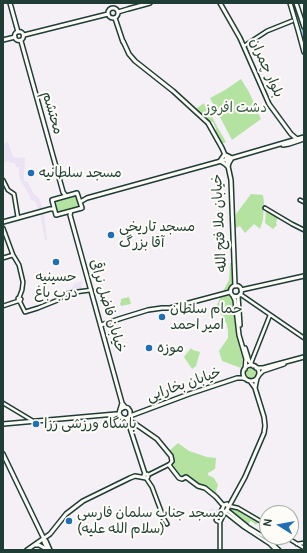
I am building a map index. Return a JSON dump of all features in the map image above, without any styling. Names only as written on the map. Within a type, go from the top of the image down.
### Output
[{"type":"main road","points":[[10,3],[18,32],[16,33],[15,38]]},
{"type":"main road","points":[[109,3],[111,9]]},
{"type":"main road","points":[[108,14],[110,18],[114,18],[118,15],[118,12],[150,3]]},
{"type":"main road","name":"بلوار چمران","points":[[219,3],[244,46],[268,103],[278,118]]},
{"type":"main road","name":"بلوار چمران","points":[[219,3],[224,15],[239,39],[268,105],[297,139]]},
{"type":"main road","points":[[290,3],[304,52]]},
{"type":"main road","points":[[296,3],[304,27]]},
{"type":"main road","points":[[18,32],[22,32],[24,35],[108,14],[109,10],[111,9]]},
{"type":"main road","points":[[111,9],[115,9],[118,12]]},
{"type":"main road","name":"خیابان ملا فتح الله","points":[[114,18],[127,54],[177,95],[208,123],[221,146],[228,167],[231,184],[235,286]]},
{"type":"main road","points":[[3,40],[15,38],[21,41],[24,38],[24,35]]},
{"type":"main road","name":"محتشم","points":[[21,41],[64,196]]},
{"type":"main road","name":"بلوار چمران","points":[[282,123],[290,136],[291,141]]},
{"type":"main road","points":[[286,144],[297,139],[304,138]]},
{"type":"main road","points":[[80,200],[304,138]]},
{"type":"main road","points":[[220,161],[224,155],[232,158]]},
{"type":"main road","points":[[220,161],[228,167],[232,158]]},
{"type":"main road","points":[[77,192],[80,200],[82,208],[71,213],[56,216],[52,208],[52,200],[77,192]]},
{"type":"main road","points":[[3,222],[52,208]]},
{"type":"main road","name":"خیابان فاضل نراقی","points":[[71,213],[122,403]]},
{"type":"main road","points":[[241,290],[304,276]]},
{"type":"main road","points":[[101,325],[148,310],[170,308],[230,292],[231,288],[235,286],[239,287],[241,290]]},
{"type":"main road","points":[[241,290],[239,295],[241,334],[251,364]]},
{"type":"main road","points":[[230,292],[235,300],[239,335],[251,364],[259,372],[255,388]]},
{"type":"main road","points":[[233,296],[239,295]]},
{"type":"main road","points":[[251,364],[263,368],[304,358]]},
{"type":"main road","points":[[250,381],[253,381],[261,372],[265,370],[304,358]]},
{"type":"main road","points":[[244,370],[251,364]]},
{"type":"main road","points":[[169,465],[179,478],[182,479],[186,477],[191,482],[205,488],[226,508],[232,501],[245,477],[264,430],[264,416],[255,388],[244,376],[244,370],[251,364]]},
{"type":"main road","name":"خیابان بخارایی","points":[[237,378],[244,370]]},
{"type":"main road","name":"خیابان بخارایی","points":[[128,416],[237,378],[246,379]]},
{"type":"main road","points":[[27,550],[48,536],[66,514],[83,501],[119,482],[135,476],[139,477],[147,475],[130,428],[128,416],[129,410],[122,403]]},
{"type":"main road","points":[[122,403],[119,412],[122,418],[128,416]]},
{"type":"main road","points":[[3,424],[34,422],[119,412],[125,407]]},
{"type":"main road","points":[[134,423],[132,418],[137,413]]},
{"type":"main road","points":[[128,416],[130,428]]},
{"type":"main road","points":[[130,422],[134,423],[157,439],[171,456],[172,460]]},
{"type":"main road","points":[[3,454],[49,550]]},
{"type":"main road","points":[[39,542],[41,533]]},
{"type":"main road","points":[[48,536],[46,539],[49,550]]},
{"type":"main road","points":[[44,539],[48,545]]},
{"type":"main road","points":[[35,545],[42,546],[49,550]]},
{"type":"street","points":[[244,46],[267,31],[292,21],[295,17]]},
{"type":"street","points":[[292,21],[296,23]]},
{"type":"street","points":[[3,180],[8,190],[14,194],[19,217]]},
{"type":"street","points":[[265,208],[304,230]]},
{"type":"street","points":[[3,228],[13,255],[19,265],[23,282],[19,300],[25,312],[60,299],[67,293],[91,290]]},
{"type":"street","points":[[3,258],[13,255]]},
{"type":"street","points":[[239,295],[304,338]]},
{"type":"street","points":[[3,306],[19,300]]},
{"type":"street","points":[[251,364],[270,315]]},
{"type":"street","points":[[3,403],[34,422]]},
{"type":"street","points":[[166,524],[147,475],[169,465],[172,463],[172,460]]},
{"type":"street","points":[[232,501],[235,506],[259,520]]},
{"type":"street","points":[[220,550],[220,522],[216,520],[226,508],[235,506]]},
{"type":"street","points":[[226,508],[244,527],[270,544],[276,550]]},
{"type":"street","points":[[226,508],[233,515],[266,538],[279,550]]},
{"type":"shaded area","points":[[8,142],[13,157],[25,158],[24,181],[27,181],[34,194],[39,198],[43,209],[38,210],[36,202],[31,200],[21,182],[19,167],[16,167],[15,163],[8,161],[3,163],[3,144]]},
{"type":"shaded area","points":[[44,213],[47,240],[45,240],[40,214]]},
{"type":"shaded area","points":[[82,281],[82,290],[70,291],[74,284]]},
{"type":"shaded area","points":[[212,508],[215,511],[218,508],[219,511],[218,515],[213,520],[210,519],[207,512]]},
{"type":"green space","name":"دشت افروز","points":[[241,79],[249,92],[261,119],[232,140],[210,98]]},
{"type":"green space","points":[[204,103],[226,142],[222,144],[213,122],[209,121],[196,110]]},
{"type":"green space","points":[[76,194],[79,207],[56,213],[54,201]]},
{"type":"green space","points":[[251,194],[263,195],[263,220],[260,229],[254,224],[245,233],[240,226],[235,228],[236,214]]},
{"type":"green space","points":[[266,210],[278,217],[276,223],[277,225],[273,229],[265,223]]},
{"type":"green space","points":[[230,263],[232,263],[233,285],[230,286],[227,291],[222,293],[229,280]]},
{"type":"green space","points":[[229,295],[233,298],[238,341],[243,358],[241,368],[222,361],[219,351],[228,338],[228,331],[222,315],[214,312],[221,296]]},
{"type":"green space","points":[[129,297],[131,304],[121,306],[121,299]]},
{"type":"green space","points":[[191,348],[200,352],[196,366],[192,369],[184,357]]},
{"type":"green space","points":[[249,367],[253,367],[257,373],[253,379],[249,379],[245,375],[245,371]]},
{"type":"green space","points":[[178,443],[189,451],[207,457],[216,458],[215,469],[208,473],[208,475],[214,478],[218,485],[216,496],[203,485],[199,486],[187,478],[181,479],[171,466],[174,460],[169,451]]},
{"type":"green space","points":[[232,506],[259,522],[256,525],[251,521],[248,524],[229,509]]},
{"type":"waterway","points":[[293,3],[302,26],[304,36]]},
{"type":"place","name":"مسجد سلطانیه","points":[[31,173]]},
{"type":"place","name":"مسجد تاریخی آقا بزرگ","points":[[111,235]]},
{"type":"place","name":"حسینیه درب باغ","points":[[56,262]]},
{"type":"place","name":"حمام سلطان امیر احمد","points":[[162,317]]},
{"type":"place","name":"موزه","points":[[149,348]]},
{"type":"place","name":"باشگاه ورزشی رزا","points":[[36,424]]},
{"type":"place","name":"مسجد جناب سلمان فارسی (سلام الله علیه)","points":[[69,521]]}]
